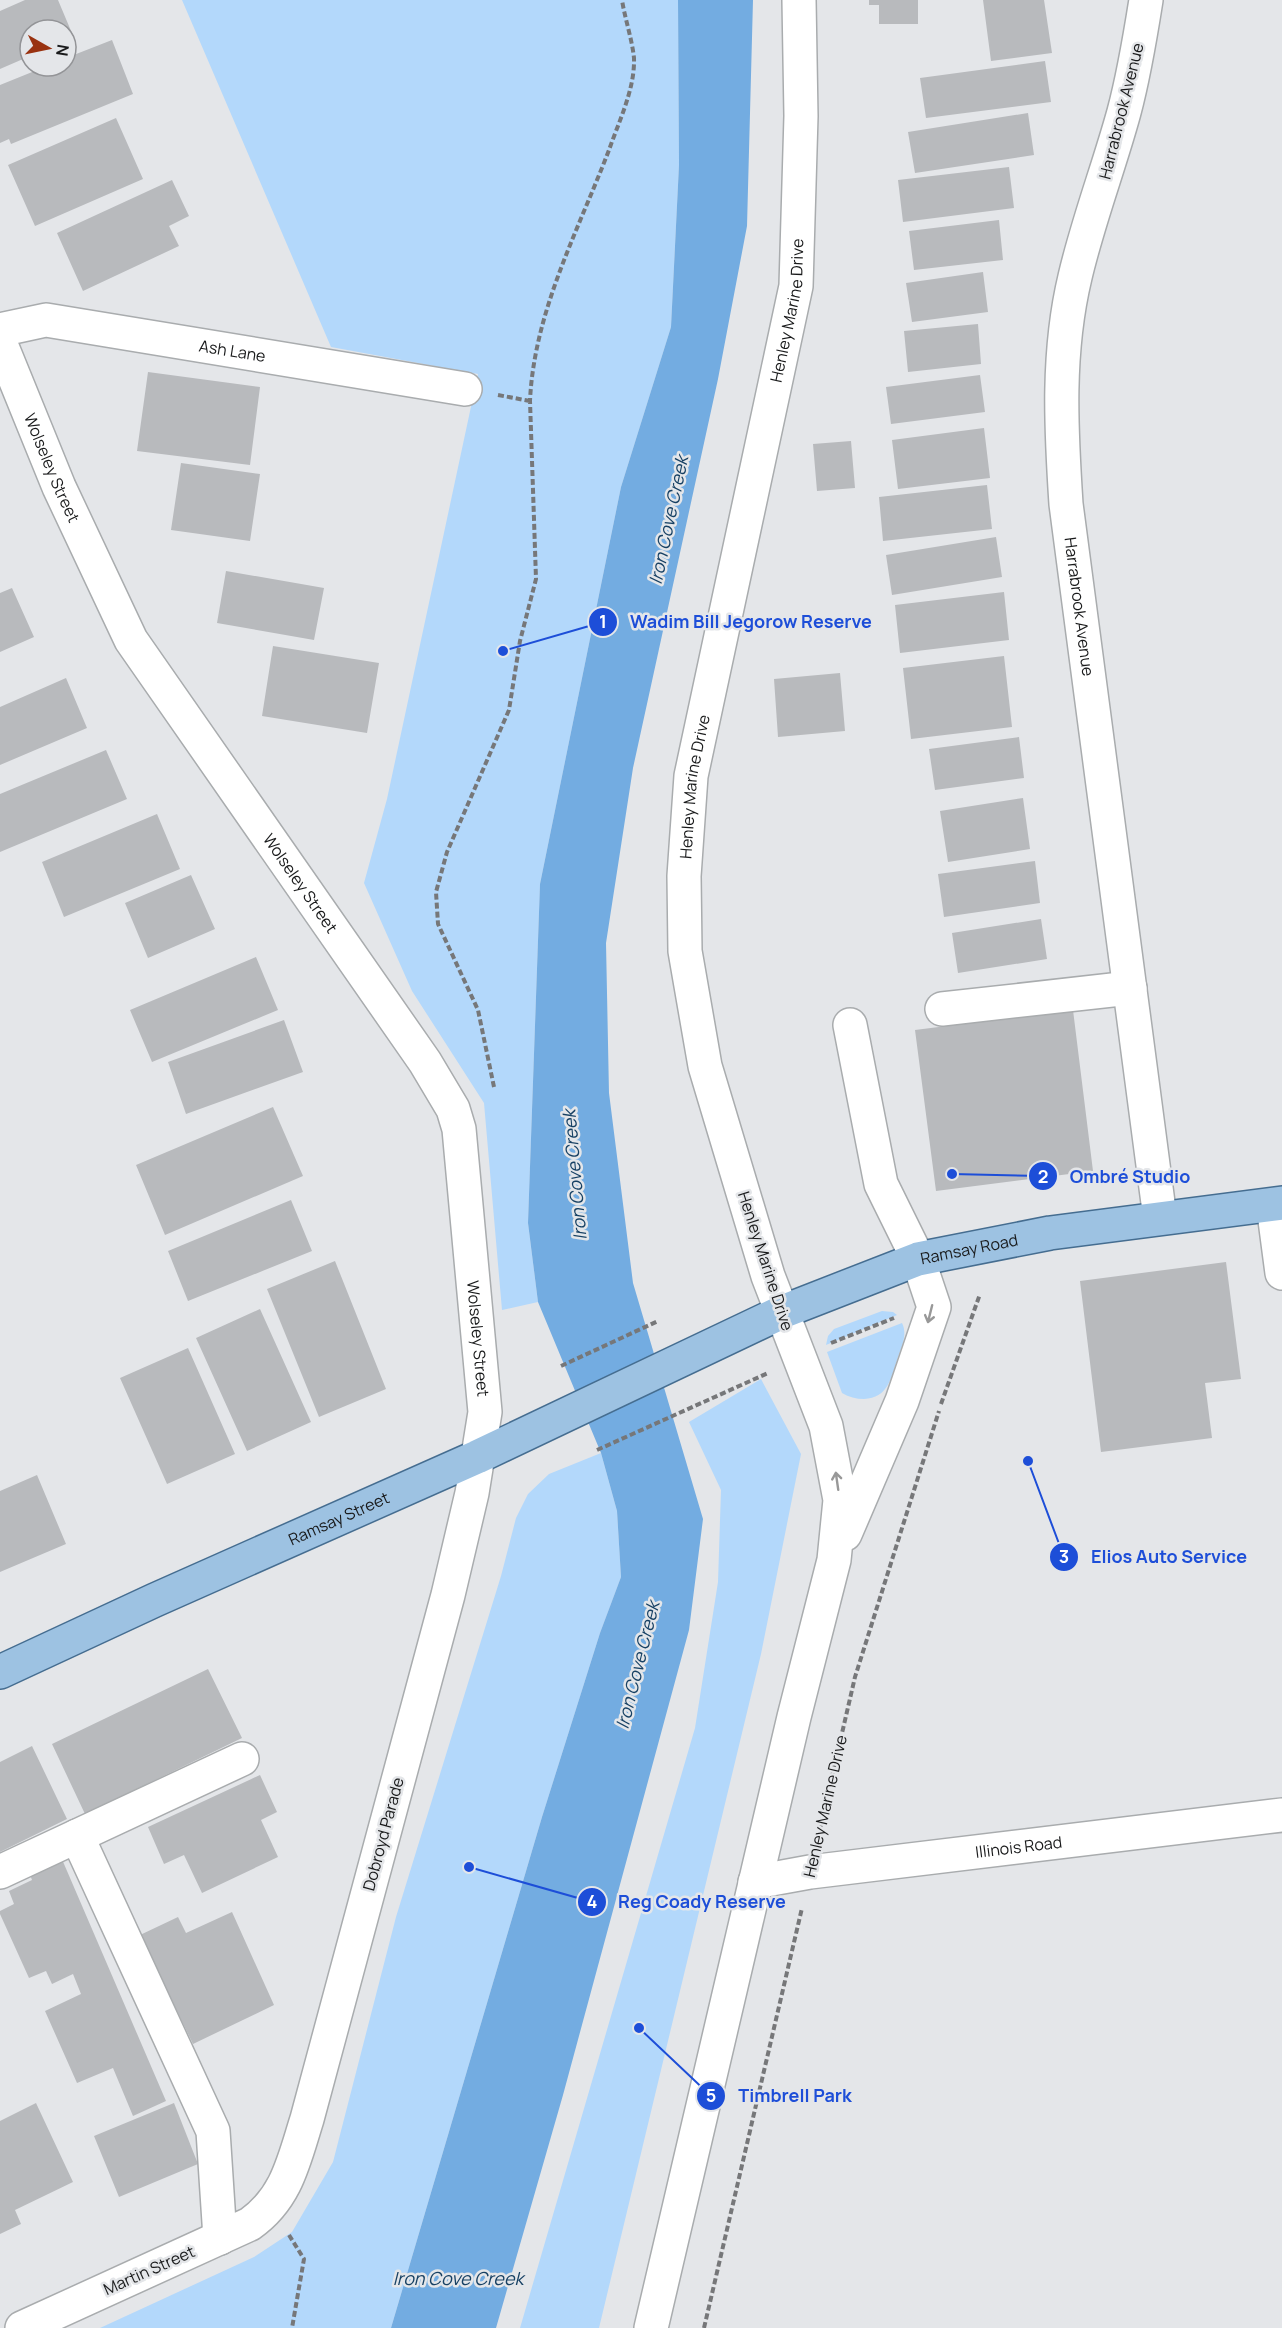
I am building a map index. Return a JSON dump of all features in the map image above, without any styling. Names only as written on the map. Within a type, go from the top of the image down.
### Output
[{"type":"main road","name":"Ramsay Road","points":[[676,1363],[782,1312],[918,1259],[1050,1233],[1277,1204]]},
{"type":"main road","name":"Ramsay Street","points":[[0,1672],[155,1600],[477,1457],[676,1363]]},
{"type":"street","name":"Henley Marine Drive","points":[[651,2328],[794,1717],[834,1560],[840,1500],[826,1426],[768,1276],[705,1066],[685,951],[684,876],[691,776],[796,286],[801,116],[799,0]]},
{"type":"street","name":"Harrabrook Avenue","points":[[1146,0],[1138,50],[1124,111],[1075,278],[1065,334],[1061,425],[1066,504],[1160,1218]]},
{"type":"street","name":"Ash Lane","points":[[0,330],[46,321],[465,389]]},
{"type":"street","name":"Wolseley Street","points":[[0,342],[58,486],[131,640],[425,1062],[453,1109],[459,1129],[484,1398],[477,1457]]},
{"type":"street","points":[[942,1009],[1130,988]]},
{"type":"street","name":"Henley Marine Drive","points":[[834,1560],[902,1401],[934,1307],[918,1259],[881,1184],[850,1025]]},
{"type":"street","points":[[1277,1204],[1282,1273]]},
{"type":"street","name":"Dobroyd Parade","points":[[272,2206],[293,2164],[307,2119],[448,1595],[472,1493],[477,1457]]},
{"type":"street","points":[[0,1872],[242,1759]]},
{"type":"street","name":"Illinois Road","points":[[755,1882],[810,1872],[1282,1815]]},
{"type":"street","points":[[77,1836],[213,2131],[220,2238]]},
{"type":"street","name":"Martin Street","points":[[22,2328],[250,2224],[272,2206]]},
{"type":"path","points":[[494,1087],[478,1010],[438,924],[436,892],[447,852],[509,710],[520,641],[536,579],[531,375],[546,306],[589,202],[628,98],[634,59],[622,0]]},
{"type":"path","name":"Henley Marine Drive","points":[[704,2328],[855,1677],[929,1439],[980,1294]]},
{"type":"path","points":[[821,1347],[897,1317]]},
{"type":"path","points":[[561,1366],[658,1321]]},
{"type":"path","points":[[597,1450],[777,1368]]},
{"type":"path","points":[[272,2206],[304,2259],[292,2328]]},
{"type":"shaded area","points":[[182,0],[678,0],[679,165],[671,327],[621,487],[540,884],[528,1223],[538,1302],[502,1310],[484,1103],[412,991],[364,883],[387,799],[478,374],[331,347]]},
{"type":"shaded area","points":[[882,1311],[893,1312],[897,1315],[826,1345],[828,1336],[834,1329]]},
{"type":"shaded area","points":[[902,1323],[903,1342],[890,1380],[883,1391],[872,1398],[864,1399],[853,1398],[842,1393],[827,1352]]},
{"type":"shaded area","points":[[761,1379],[801,1454],[761,1654],[599,2328],[520,2328],[695,1728],[718,1582],[721,1490],[689,1422]]},
{"type":"shaded area","points":[[601,1453],[617,1511],[621,1577],[600,1633],[542,1817],[391,2328],[100,2328],[254,2257],[292,2232],[333,2162],[396,1917],[501,1576],[516,1518],[528,1494],[549,1474]]},
{"type":"water","name":"Iron Cove Creek","points":[[678,0],[753,0],[747,226],[718,379],[633,768],[606,943],[609,1093],[633,1283],[703,1519],[689,1630],[563,2095],[496,2328],[391,2328],[542,1817],[600,1633],[621,1577],[617,1511],[601,1453],[538,1302],[528,1223],[540,884],[621,487],[671,327],[679,165]]},
{"type":"building","points":[[25,0],[58,0],[66,18],[18,18],[18,61],[0,69],[0,11]]},
{"type":"building","points":[[869,0],[918,0],[918,24],[879,24],[879,5],[869,5]]},
{"type":"building","points":[[983,0],[1044,0],[1052,53],[991,61]]},
{"type":"building","points":[[112,40],[133,94],[11,144],[9,139],[0,143],[0,85],[18,78],[78,78],[78,53]]},
{"type":"building","points":[[1045,61],[1051,102],[926,118],[920,78]]},
{"type":"building","points":[[1028,113],[1034,155],[915,173],[908,132]]},
{"type":"building","points":[[116,118],[143,179],[35,226],[8,165]]},
{"type":"building","points":[[1009,167],[1014,208],[903,222],[898,180]]},
{"type":"building","points":[[172,180],[189,216],[169,226],[179,246],[83,291],[57,233]]},
{"type":"building","points":[[999,220],[1003,260],[914,270],[909,231]]},
{"type":"building","points":[[983,272],[988,312],[912,322],[906,283]]},
{"type":"building","points":[[978,324],[981,364],[908,372],[904,331]]},
{"type":"building","points":[[148,372],[260,387],[250,465],[137,451]]},
{"type":"building","points":[[980,375],[985,412],[891,424],[886,387]]},
{"type":"building","points":[[984,428],[990,478],[898,489],[892,440]]},
{"type":"building","points":[[851,441],[855,488],[817,491],[813,444]]},
{"type":"building","points":[[181,463],[260,474],[250,541],[171,530]]},
{"type":"building","points":[[987,485],[992,529],[883,541],[879,497]]},
{"type":"building","points":[[996,537],[1002,577],[892,595],[886,555]]},
{"type":"building","points":[[226,571],[324,588],[314,640],[217,623]]},
{"type":"building","points":[[12,588],[34,637],[0,652],[0,593]]},
{"type":"building","points":[[1004,592],[1009,640],[900,653],[895,605]]},
{"type":"building","points":[[273,646],[379,663],[367,733],[262,716]]},
{"type":"building","points":[[1004,656],[1012,727],[911,739],[903,668]]},
{"type":"building","points":[[840,673],[845,731],[778,737],[774,679]]},
{"type":"building","points":[[66,678],[87,728],[0,765],[0,707]]},
{"type":"building","points":[[1019,737],[1024,778],[935,790],[929,749]]},
{"type":"building","points":[[106,750],[127,799],[0,852],[0,794]]},
{"type":"building","points":[[1023,798],[1030,849],[948,862],[940,811]]},
{"type":"building","points":[[157,814],[180,869],[64,917],[42,862]]},
{"type":"building","points":[[1035,861],[1040,903],[944,917],[938,874]]},
{"type":"building","points":[[191,875],[215,929],[148,958],[125,903]]},
{"type":"building","points":[[1041,919],[1047,959],[958,973],[952,933]]},
{"type":"building","points":[[256,957],[278,1010],[152,1062],[130,1010]]},
{"type":"building","points":[[1073,1010],[1093,1171],[936,1191],[915,1030]]},
{"type":"building","points":[[284,1020],[303,1072],[186,1114],[168,1062]]},
{"type":"building","points":[[273,1107],[303,1176],[165,1235],[136,1165]]},
{"type":"building","points":[[291,1200],[312,1251],[188,1301],[168,1251]]},
{"type":"building","points":[[335,1261],[386,1389],[319,1417],[267,1289]]},
{"type":"building","points":[[1226,1262],[1241,1379],[1205,1383],[1212,1438],[1101,1452],[1080,1281]]},
{"type":"building","points":[[260,1309],[311,1422],[247,1451],[196,1338]]},
{"type":"building","points":[[188,1348],[235,1454],[167,1484],[120,1378]]},
{"type":"building","points":[[37,1475],[66,1544],[0,1572],[0,1491]]},
{"type":"building","points":[[208,1669],[242,1738],[85,1814],[52,1744]]},
{"type":"building","points":[[32,1746],[67,1819],[0,1852],[0,1762]]},
{"type":"building","points":[[260,1775],[277,1812],[261,1820],[278,1857],[202,1893],[184,1855],[164,1864],[148,1827]]},
{"type":"building","points":[[61,1857],[166,2101],[133,2116],[113,2068],[77,2083],[45,2011],[81,1994],[73,1974],[52,1984],[46,1971],[29,1978],[0,1914],[0,1911],[14,1904],[9,1891],[32,1880],[29,1872]]},
{"type":"building","points":[[232,1912],[274,2005],[193,2044],[140,1935],[178,1917],[186,1933]]},
{"type":"building","points":[[36,2103],[73,2182],[15,2210],[21,2224],[0,2234],[0,2121]]},
{"type":"building","points":[[174,2103],[198,2164],[119,2197],[94,2136]]},
{"type":"place","name":"Wadim Bill Jegorow Reserve","points":[[503,651]]},
{"type":"place","name":"Ombré Studio","points":[[952,1174]]},
{"type":"place","name":"Elios Auto Service","points":[[1028,1461]]},
{"type":"place","name":"Reg Coady Reserve","points":[[469,1867]]},
{"type":"place","name":"Timbrell Park","points":[[639,2028]]}]
